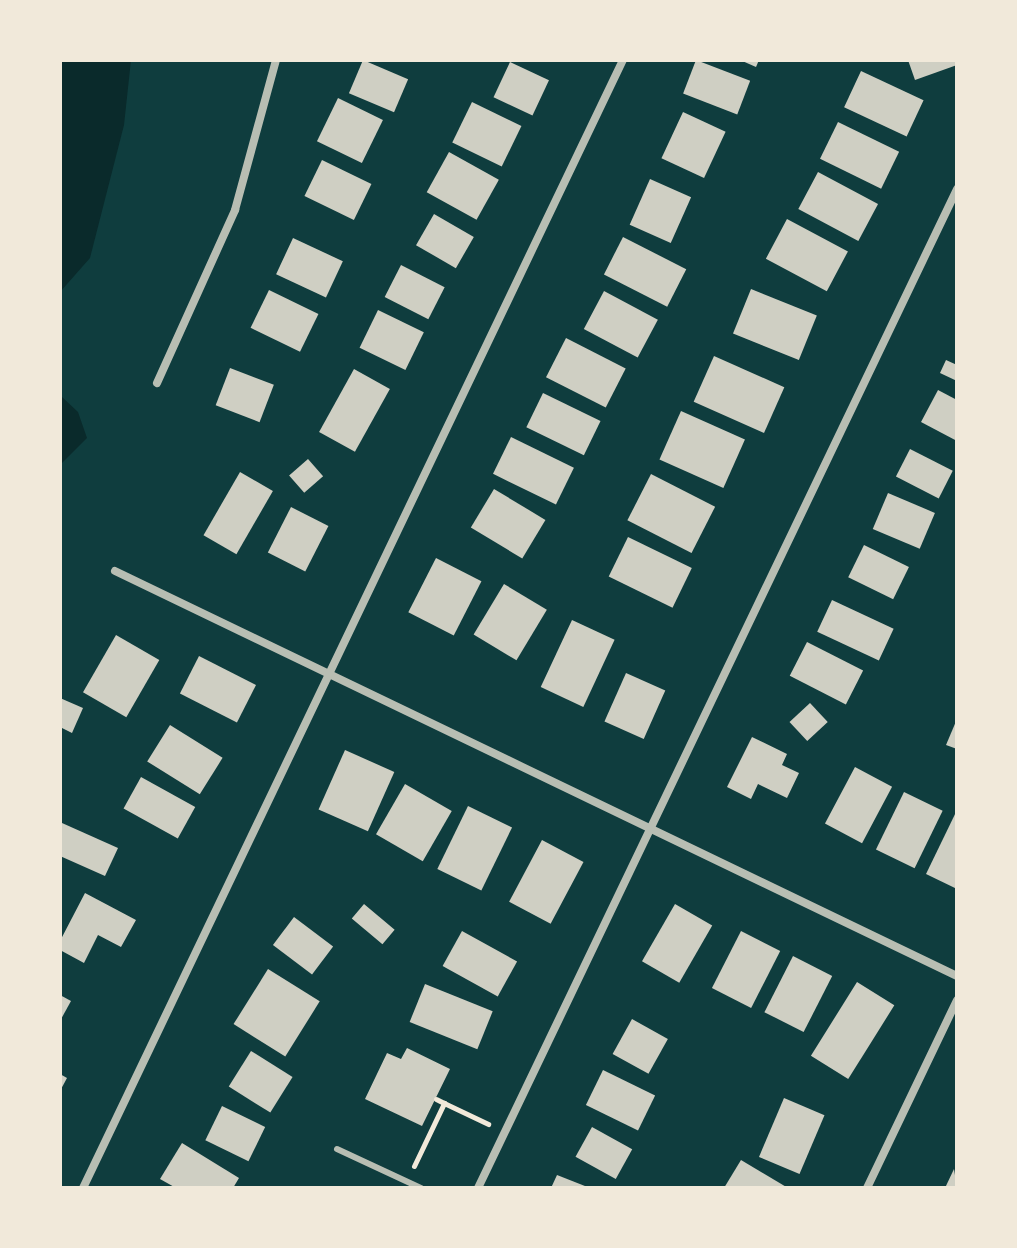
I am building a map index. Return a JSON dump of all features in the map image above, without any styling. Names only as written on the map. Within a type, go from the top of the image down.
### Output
[{"type":"street","points":[[157,383],[235,210],[276,60]]},
{"type":"street","points":[[83,1188],[623,60]]},
{"type":"street","points":[[478,1188],[957,189]]},
{"type":"street","points":[[115,571],[957,976]]},
{"type":"street","points":[[867,1188],[957,1000]]},
{"type":"lane","points":[[337,1149],[421,1188]]},
{"type":"path","points":[[436,1099],[505,1131]]},
{"type":"path","points":[[406,1181],[444,1103]]},
{"type":"water","points":[[60,60],[131,60],[124,125],[90,258],[60,292]]},
{"type":"water","points":[[60,373],[62,397],[78,412],[87,438],[60,465]]},
{"type":"building","points":[[363,60],[408,79],[394,112],[349,93]]},
{"type":"building","points":[[696,60],[750,81],[737,114],[683,94]]},
{"type":"building","points":[[740,60],[759,60],[756,67]]},
{"type":"building","points":[[908,60],[957,60],[957,65],[915,80]]},
{"type":"building","points":[[510,62],[549,80],[532,116],[494,97]]},
{"type":"building","points":[[861,71],[924,100],[907,136],[844,107]]},
{"type":"building","points":[[338,98],[383,120],[362,163],[317,141]]},
{"type":"building","points":[[472,102],[521,126],[502,167],[452,142]]},
{"type":"building","points":[[683,112],[726,132],[704,178],[661,158]]},
{"type":"building","points":[[838,122],[899,152],[881,189],[820,159]]},
{"type":"building","points":[[449,152],[499,180],[477,220],[427,192]]},
{"type":"building","points":[[322,160],[371,184],[354,220],[304,196]]},
{"type":"building","points":[[818,172],[878,204],[858,241],[798,209]]},
{"type":"building","points":[[650,179],[691,197],[671,243],[630,225]]},
{"type":"building","points":[[434,214],[474,237],[456,268],[416,245]]},
{"type":"building","points":[[787,219],[848,251],[827,291],[766,259]]},
{"type":"building","points":[[623,237],[686,269],[667,307],[604,274]]},
{"type":"building","points":[[293,238],[343,261],[326,297],[276,274]]},
{"type":"building","points":[[401,265],[445,287],[428,319],[385,297]]},
{"type":"building","points":[[751,289],[817,316],[799,360],[733,334]]},
{"type":"building","points":[[269,290],[318,314],[300,352],[251,328]]},
{"type":"building","points":[[604,291],[658,320],[638,358],[584,329]]},
{"type":"building","points":[[378,310],[424,332],[405,370],[360,348]]},
{"type":"building","points":[[566,338],[626,368],[606,408],[546,377]]},
{"type":"building","points":[[714,356],[784,387],[764,433],[694,402]]},
{"type":"building","points":[[946,360],[957,365],[957,381],[940,373]]},
{"type":"building","points":[[230,368],[274,385],[260,422],[216,405]]},
{"type":"building","points":[[354,369],[390,389],[355,452],[319,432]]},
{"type":"building","points":[[938,390],[957,400],[957,441],[921,422]]},
{"type":"building","points":[[543,393],[601,421],[584,455],[526,427]]},
{"type":"building","points":[[681,411],[745,439],[723,488],[659,459]]},
{"type":"building","points":[[511,437],[574,468],[556,505],[493,474]]},
{"type":"building","points":[[910,449],[953,471],[939,498],[896,477]]},
{"type":"building","points":[[308,459],[323,476],[304,493],[289,475]]},
{"type":"building","points":[[240,472],[273,491],[236,554],[204,535]]},
{"type":"building","points":[[651,474],[715,507],[692,553],[627,520]]},
{"type":"building","points":[[494,489],[545,520],[522,558],[471,528]]},
{"type":"building","points":[[888,493],[935,513],[920,549],[873,529]]},
{"type":"building","points":[[291,507],[328,526],[305,572],[268,552]]},
{"type":"building","points":[[628,537],[692,568],[673,608],[609,577]]},
{"type":"building","points":[[864,545],[909,567],[893,599],[848,577]]},
{"type":"building","points":[[436,558],[481,581],[454,636],[408,612]]},
{"type":"building","points":[[504,584],[547,610],[516,660],[474,635]]},
{"type":"building","points":[[832,600],[894,629],[879,660],[817,632]]},
{"type":"building","points":[[572,620],[615,640],[583,707],[541,687]]},
{"type":"building","points":[[116,635],[159,660],[126,717],[83,692]]},
{"type":"building","points":[[807,642],[863,671],[846,704],[790,676]]},
{"type":"building","points":[[199,656],[256,685],[237,722],[180,693]]},
{"type":"building","points":[[626,673],[665,690],[644,739],[604,721]]},
{"type":"building","points":[[60,698],[83,708],[72,733],[60,727]]},
{"type":"building","points":[[810,703],[828,722],[807,741],[790,722]]},
{"type":"building","points":[[957,719],[957,749],[946,745]]},
{"type":"building","points":[[170,725],[223,758],[200,794],[147,761]]},
{"type":"building","points":[[752,737],[787,754],[782,765],[799,773],[787,798],[758,784],[751,799],[727,787]]},
{"type":"building","points":[[345,750],[394,772],[368,831],[319,809]]},
{"type":"building","points":[[855,767],[892,787],[862,843],[825,824]]},
{"type":"building","points":[[141,777],[195,807],[178,839],[124,808]]},
{"type":"building","points":[[405,784],[452,811],[423,861],[376,834]]},
{"type":"building","points":[[904,792],[943,811],[915,868],[876,850]]},
{"type":"building","points":[[468,806],[512,827],[481,890],[437,869]]},
{"type":"building","points":[[957,810],[957,889],[926,874]]},
{"type":"building","points":[[62,823],[118,848],[105,876],[60,856]]},
{"type":"building","points":[[542,840],[583,862],[551,924],[509,902]]},
{"type":"building","points":[[85,893],[136,920],[121,947],[98,935],[84,963],[60,950],[60,941]]},
{"type":"building","points":[[364,904],[395,930],[382,944],[352,919]]},
{"type":"building","points":[[675,904],[712,925],[679,983],[642,961]]},
{"type":"building","points":[[294,917],[333,946],[312,974],[273,945]]},
{"type":"building","points":[[462,931],[517,962],[498,997],[443,966]]},
{"type":"building","points":[[741,931],[780,951],[751,1008],[712,988]]},
{"type":"building","points":[[793,956],[832,976],[804,1032],[764,1012]]},
{"type":"building","points":[[268,969],[320,1001],[285,1056],[234,1024]]},
{"type":"building","points":[[857,982],[894,1005],[848,1079],[811,1056]]},
{"type":"building","points":[[425,984],[493,1011],[477,1049],[410,1022]]},
{"type":"building","points":[[60,995],[71,1001],[60,1021]]},
{"type":"building","points":[[632,1019],[668,1039],[648,1074],[613,1054]]},
{"type":"building","points":[[407,1048],[450,1069],[422,1126],[365,1099],[387,1053],[401,1059]]},
{"type":"building","points":[[251,1051],[293,1077],[270,1113],[229,1087]]},
{"type":"building","points":[[603,1070],[655,1095],[638,1130],[586,1105]]},
{"type":"building","points":[[60,1074],[67,1078],[60,1091]]},
{"type":"building","points":[[784,1098],[825,1115],[799,1174],[759,1157]]},
{"type":"building","points":[[222,1106],[265,1127],[248,1161],[205,1140]]},
{"type":"building","points":[[592,1127],[632,1149],[616,1179],[576,1157]]},
{"type":"building","points":[[182,1143],[239,1178],[233,1188],[176,1188],[160,1179]]},
{"type":"building","points":[[741,1160],[788,1188],[724,1188]]},
{"type":"building","points":[[954,1169],[957,1188],[945,1188]]},
{"type":"building","points":[[557,1175],[590,1188],[551,1188]]}]
